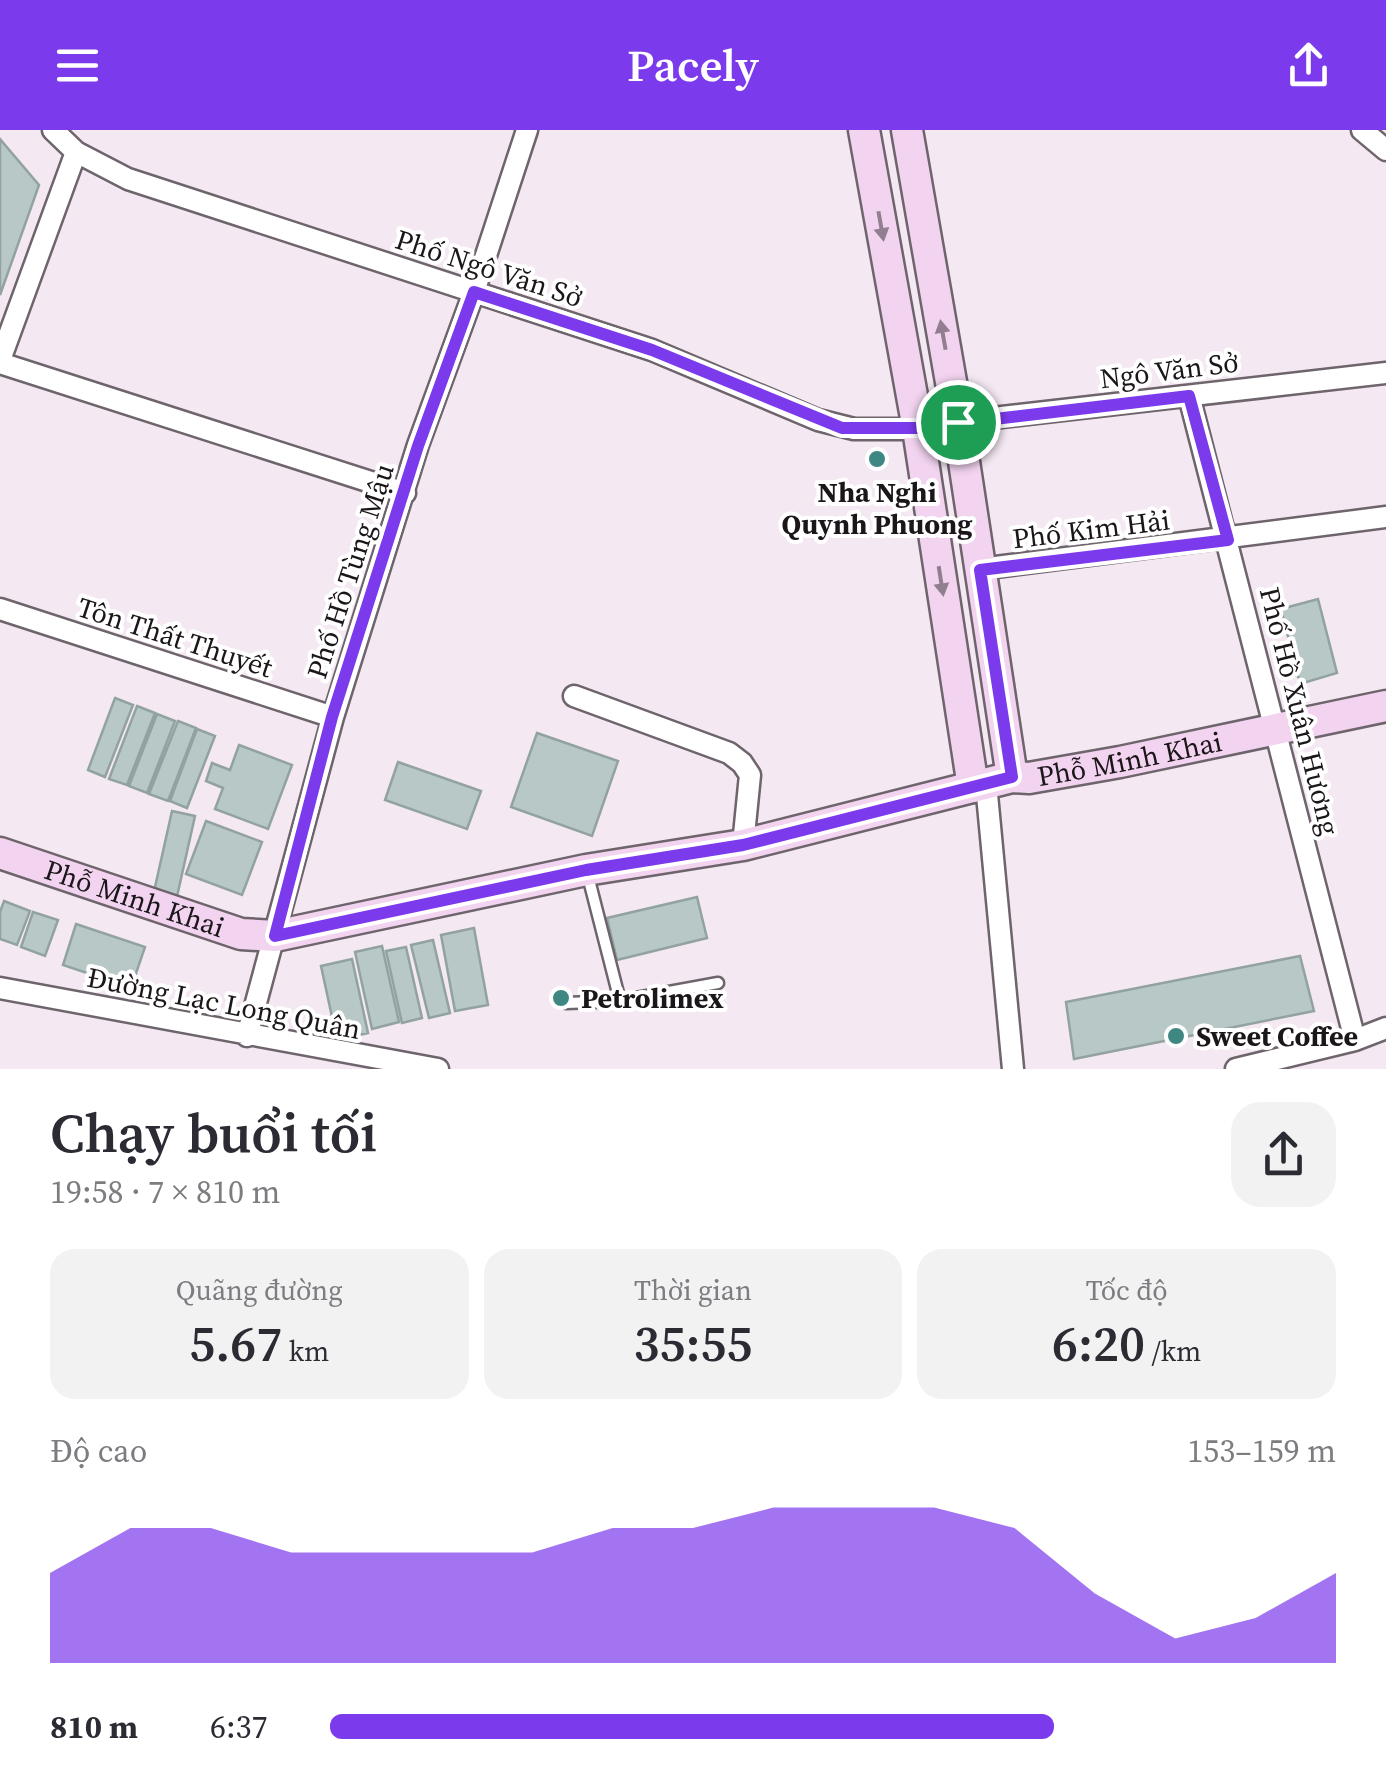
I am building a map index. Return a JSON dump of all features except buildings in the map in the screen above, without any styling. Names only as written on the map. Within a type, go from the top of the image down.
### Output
[{"type":"street","name":"Phố Ngô Văn Sở","points":[[53,130],[76,152],[128,179],[652,350],[842,428],[918,428]]},
{"type":"street","name":"Phố Hồ Tùng Mậu","points":[[247,1036],[332,717],[418,446],[527,130]]},
{"type":"street","points":[[864,130],[918,428],[990,783]]},
{"type":"street","points":[[907,130],[980,570],[990,783],[1013,1069]]},
{"type":"street","points":[[1362,130],[1386,150]]},
{"type":"street","points":[[76,152],[0,362],[405,493]]},
{"type":"street","name":"Ngô Văn Sở","points":[[958,422],[1386,372]]},
{"type":"street","name":"Phố Hồ Xuân Hương","points":[[1189,396],[1354,1040]]},
{"type":"street","points":[[918,428],[958,422]]},
{"type":"street","name":"Phố Kim Hải","points":[[980,570],[1386,517]]},
{"type":"street","name":"Tôn Thất Thuyết","points":[[0,608],[332,717]]},
{"type":"street","points":[[574,696],[729,753],[742,763],[750,774],[743,845]]},
{"type":"street","name":"Phỗ Minh Khai","points":[[0,853],[241,934],[275,936],[586,870],[743,845],[990,783],[1386,706]]},
{"type":"street","name":"Đường Lạc Long Quân","points":[[0,988],[438,1069]]},
{"type":"street","points":[[1236,1069],[1354,1040],[1386,1028]]},
{"type":"lane","points":[[586,870],[620,1001]]},
{"type":"lane","points":[[566,1004],[620,1001],[718,983]]},
{"type":"place","name":"Nha Nghi Quynh Phuong","points":[[877,459]]},
{"type":"place","name":"Petrolimex","points":[[561,998]]},
{"type":"place","name":"Sweet Coffee","points":[[1176,1036]]},
{"type":"route","points":[[474,292],[652,350],[842,428],[918,428],[958,422],[1189,396],[1228,540],[980,570],[1012,777],[743,845],[586,870],[275,936],[332,717],[418,446],[474,292]]}]
